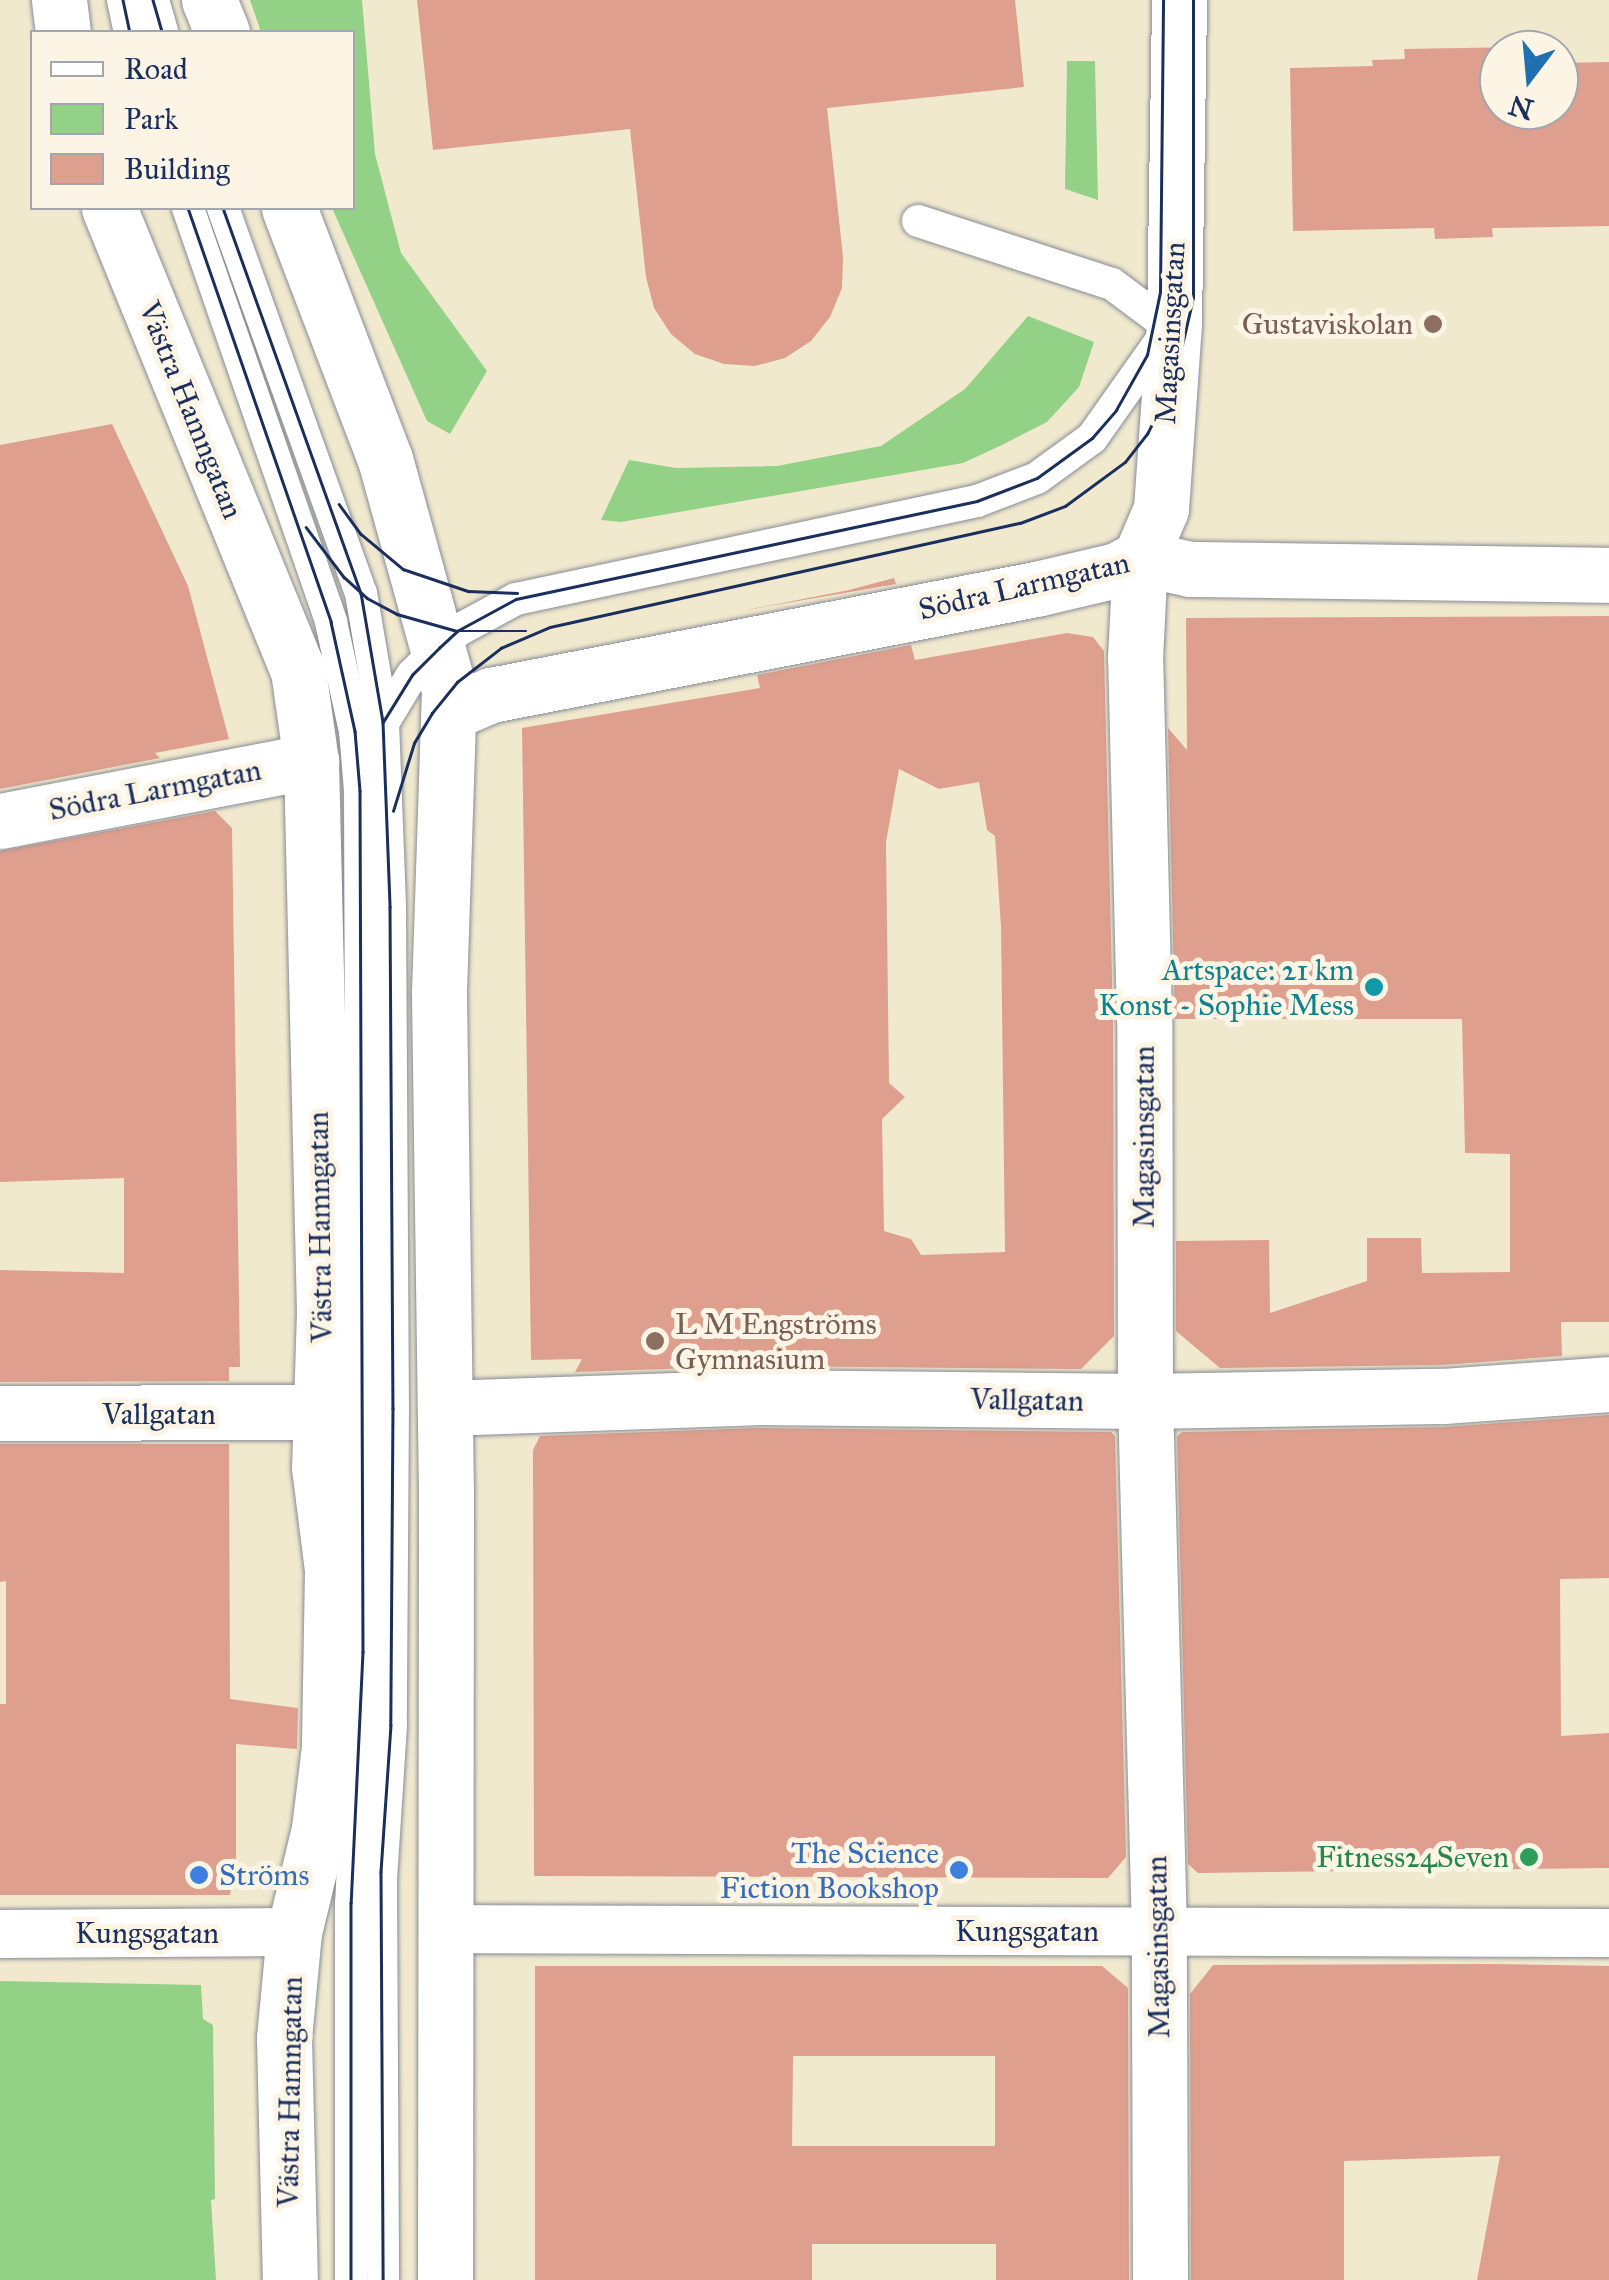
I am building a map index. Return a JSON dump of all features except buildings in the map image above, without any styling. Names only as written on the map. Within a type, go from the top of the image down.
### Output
[{"type":"street","points":[[59,0],[63,30]]},
{"type":"street","points":[[210,0],[221,30]]},
{"type":"street","name":"Magasinsgatan","points":[[1160,2280],[1159,1931],[1145,1401],[1144,1019],[1135,658],[1140,558],[1152,539],[1161,509],[1174,322],[1180,0]]},
{"type":"street","name":"Västra Hamngatan","points":[[110,210],[298,670],[311,761],[324,1311],[320,1468],[332,1570],[329,1747],[319,1829],[294,1932],[284,2038],[290,2280]]},
{"type":"street","points":[[290,210],[386,460],[449,690],[439,994],[445,1408],[444,2280]]},
{"type":"street","name":"Södra Larmgatan","points":[[448,713],[492,695],[1036,589],[1117,570],[1140,558],[1190,569],[1609,575]]},
{"type":"street","name":"Södra Larmgatan","points":[[0,822],[311,761]]},
{"type":"street","name":"Vallgatan","points":[[445,1408],[755,1397],[1145,1401],[1444,1396],[1609,1384]]},
{"type":"street","name":"Vallgatan","points":[[0,1413],[319,1412]]},
{"type":"street","name":"Kungsgatan","points":[[446,1928],[1609,1932]]},
{"type":"street","name":"Kungsgatan","points":[[0,1934],[294,1932]]},
{"type":"lane","points":[[123,0],[130,30]]},
{"type":"lane","points":[[153,0],[161,30]]},
{"type":"lane","points":[[189,210],[340,655],[355,731],[363,1652],[351,1904],[351,2280]]},
{"type":"lane","points":[[224,210],[361,593],[383,722],[390,907],[393,1456],[391,1726],[380,1880],[383,2280]]},
{"type":"lane","points":[[359,849],[364,788],[383,722],[412,675],[458,631],[516,599],[1012,490],[1071,456],[1104,426],[1139,367],[1174,322],[1155,316],[1112,284],[918,221]]},
{"type":"green space","points":[[250,0],[362,0],[375,154],[401,253],[487,371],[450,434],[427,421],[333,210],[355,210],[355,30],[260,30]]},
{"type":"green space","points":[[1067,61],[1095,61],[1098,200],[1065,189]]},
{"type":"green space","points":[[1028,316],[1094,342],[1079,387],[1047,422],[1004,444],[963,463],[621,522],[601,520],[629,460],[676,468],[777,466],[881,446],[965,389]]},
{"type":"green space","points":[[0,1981],[201,1985],[203,2019],[213,2025],[215,2199],[211,2200],[216,2280],[0,2280]]},
{"type":"tram line","points":[[123,0],[130,30]]},
{"type":"tram line","points":[[153,0],[161,30]]},
{"type":"tram line","points":[[383,722],[412,675],[457,631],[516,599],[977,501],[1037,478],[1092,438],[1116,410],[1147,355],[1160,292],[1163,0]]},
{"type":"tram line","points":[[393,811],[414,743],[432,713],[457,682],[501,648],[550,627],[1020,523],[1065,506],[1125,462],[1147,434],[1174,380],[1193,298],[1193,0]]},
{"type":"tram line","points":[[189,210],[331,622],[355,731],[360,791],[363,1652],[351,1903],[351,2280]]},
{"type":"tram line","points":[[224,210],[361,593],[383,722],[390,907],[393,1408],[391,1725],[381,1872],[383,2280]]},
{"type":"tram line","points":[[339,504],[361,534],[403,569],[468,591],[517,593]]},
{"type":"tram line","points":[[306,527],[344,577],[367,598],[397,614],[457,631],[526,631]]},
{"type":"place","name":"Gustaviskolan","points":[[1433,324]]},
{"type":"place","name":"Artspace: 21 km Konst - Sophie Mess","points":[[1374,987]]},
{"type":"place","name":"L M Engströms Gymnasium","points":[[655,1341]]},
{"type":"place","name":"Fitness24Seven","points":[[1529,1857]]},
{"type":"place","name":"The Science Fiction Bookshop","points":[[959,1870]]},
{"type":"place","name":"Ströms","points":[[199,1875]]}]
